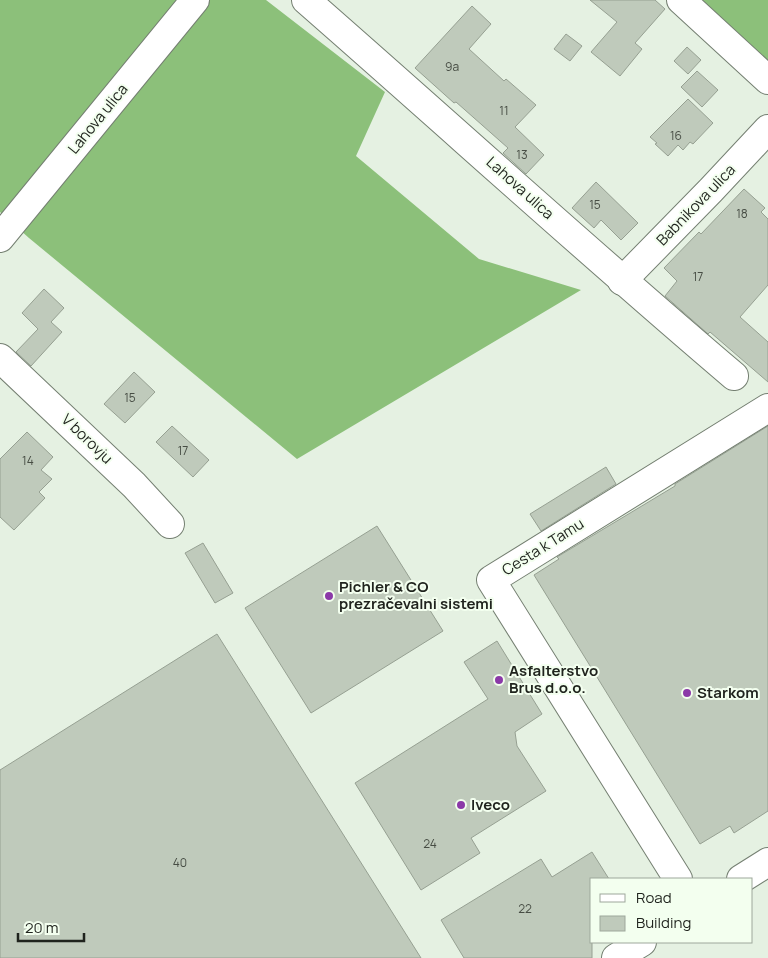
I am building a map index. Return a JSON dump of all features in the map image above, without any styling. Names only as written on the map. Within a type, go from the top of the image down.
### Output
[{"type":"street","name":"Lahova ulica","points":[[0,238],[195,0]]},
{"type":"street","name":"Lahova ulica","points":[[306,0],[539,205],[622,281],[734,376]]},
{"type":"street","points":[[681,0],[768,80]]},
{"type":"street","name":"Babnikova ulica","points":[[622,281],[768,129]]},
{"type":"street","name":"V borovju","points":[[0,358],[121,472],[170,524]]},
{"type":"street","name":"Cesta k Tamu","points":[[677,878],[491,580],[768,408]]},
{"type":"street","points":[[743,878],[768,862]]},
{"type":"street","points":[[616,958],[640,943]]},
{"type":"green space","points":[[0,0],[266,0],[385,92],[356,156],[479,259],[581,290],[297,459],[0,212]]},
{"type":"green space","points":[[699,0],[768,0],[768,66]]},
{"type":"building","points":[[590,0],[655,0],[665,9],[635,43],[642,49],[620,76],[591,52],[617,22]]},
{"type":"building","points":[[472,6],[491,24],[469,49],[504,81],[506,79],[536,105],[515,127],[544,155],[526,174],[503,153],[508,148],[415,68]]},
{"type":"building","points":[[566,34],[582,46],[570,61],[554,49]]},
{"type":"building","points":[[687,47],[701,60],[688,74],[674,61]]},
{"type":"building","points":[[697,71],[718,90],[702,107],[681,87]]},
{"type":"building","points":[[688,99],[713,123],[693,144],[690,142],[683,150],[678,145],[668,156],[650,137]]},
{"type":"building","points":[[596,182],[638,223],[621,240],[601,220],[594,228],[572,208]]},
{"type":"building","points":[[744,189],[765,208],[761,212],[768,219],[768,285],[740,317],[768,342],[768,382],[710,332],[708,334],[665,296],[677,281],[664,268],[699,232],[701,234]]},
{"type":"building","points":[[44,289],[64,308],[51,322],[62,332],[31,366],[16,352],[38,329],[22,313]]},
{"type":"building","points":[[134,372],[155,392],[125,423],[104,404]]},
{"type":"building","points":[[172,426],[209,460],[193,477],[156,442]]},
{"type":"building","name":"Starkom","points":[[768,426],[768,811],[734,833],[730,826],[700,844],[534,575],[559,559],[557,557],[675,486],[675,484]]},
{"type":"building","points":[[27,432],[53,457],[41,470],[52,479],[39,492],[45,498],[14,530],[0,517],[0,459]]},
{"type":"building","points":[[606,467],[616,484],[541,531],[530,514]]},
{"type":"building","points":[[377,526],[443,631],[311,713],[245,608]]},
{"type":"building","points":[[203,543],[233,593],[215,603],[185,553]]},
{"type":"building","points":[[217,634],[421,958],[0,958],[0,770]]},
{"type":"building","points":[[497,641],[542,714],[515,732],[517,746],[546,791],[471,838],[480,853],[421,890],[355,783],[488,699],[464,662]]},
{"type":"building","points":[[592,852],[608,878],[590,878],[590,943],[592,943],[592,958],[464,958],[441,920],[541,859],[552,877]]},
{"type":"place","name":"Pichler & CO prezračevalni sistemi","points":[[329,596]]},
{"type":"place","name":"Asfalterstvo Brus d.o.o.","points":[[499,680]]},
{"type":"place","name":"Starkom","points":[[687,693]]},
{"type":"place","name":"Iveco","points":[[461,805]]}]
